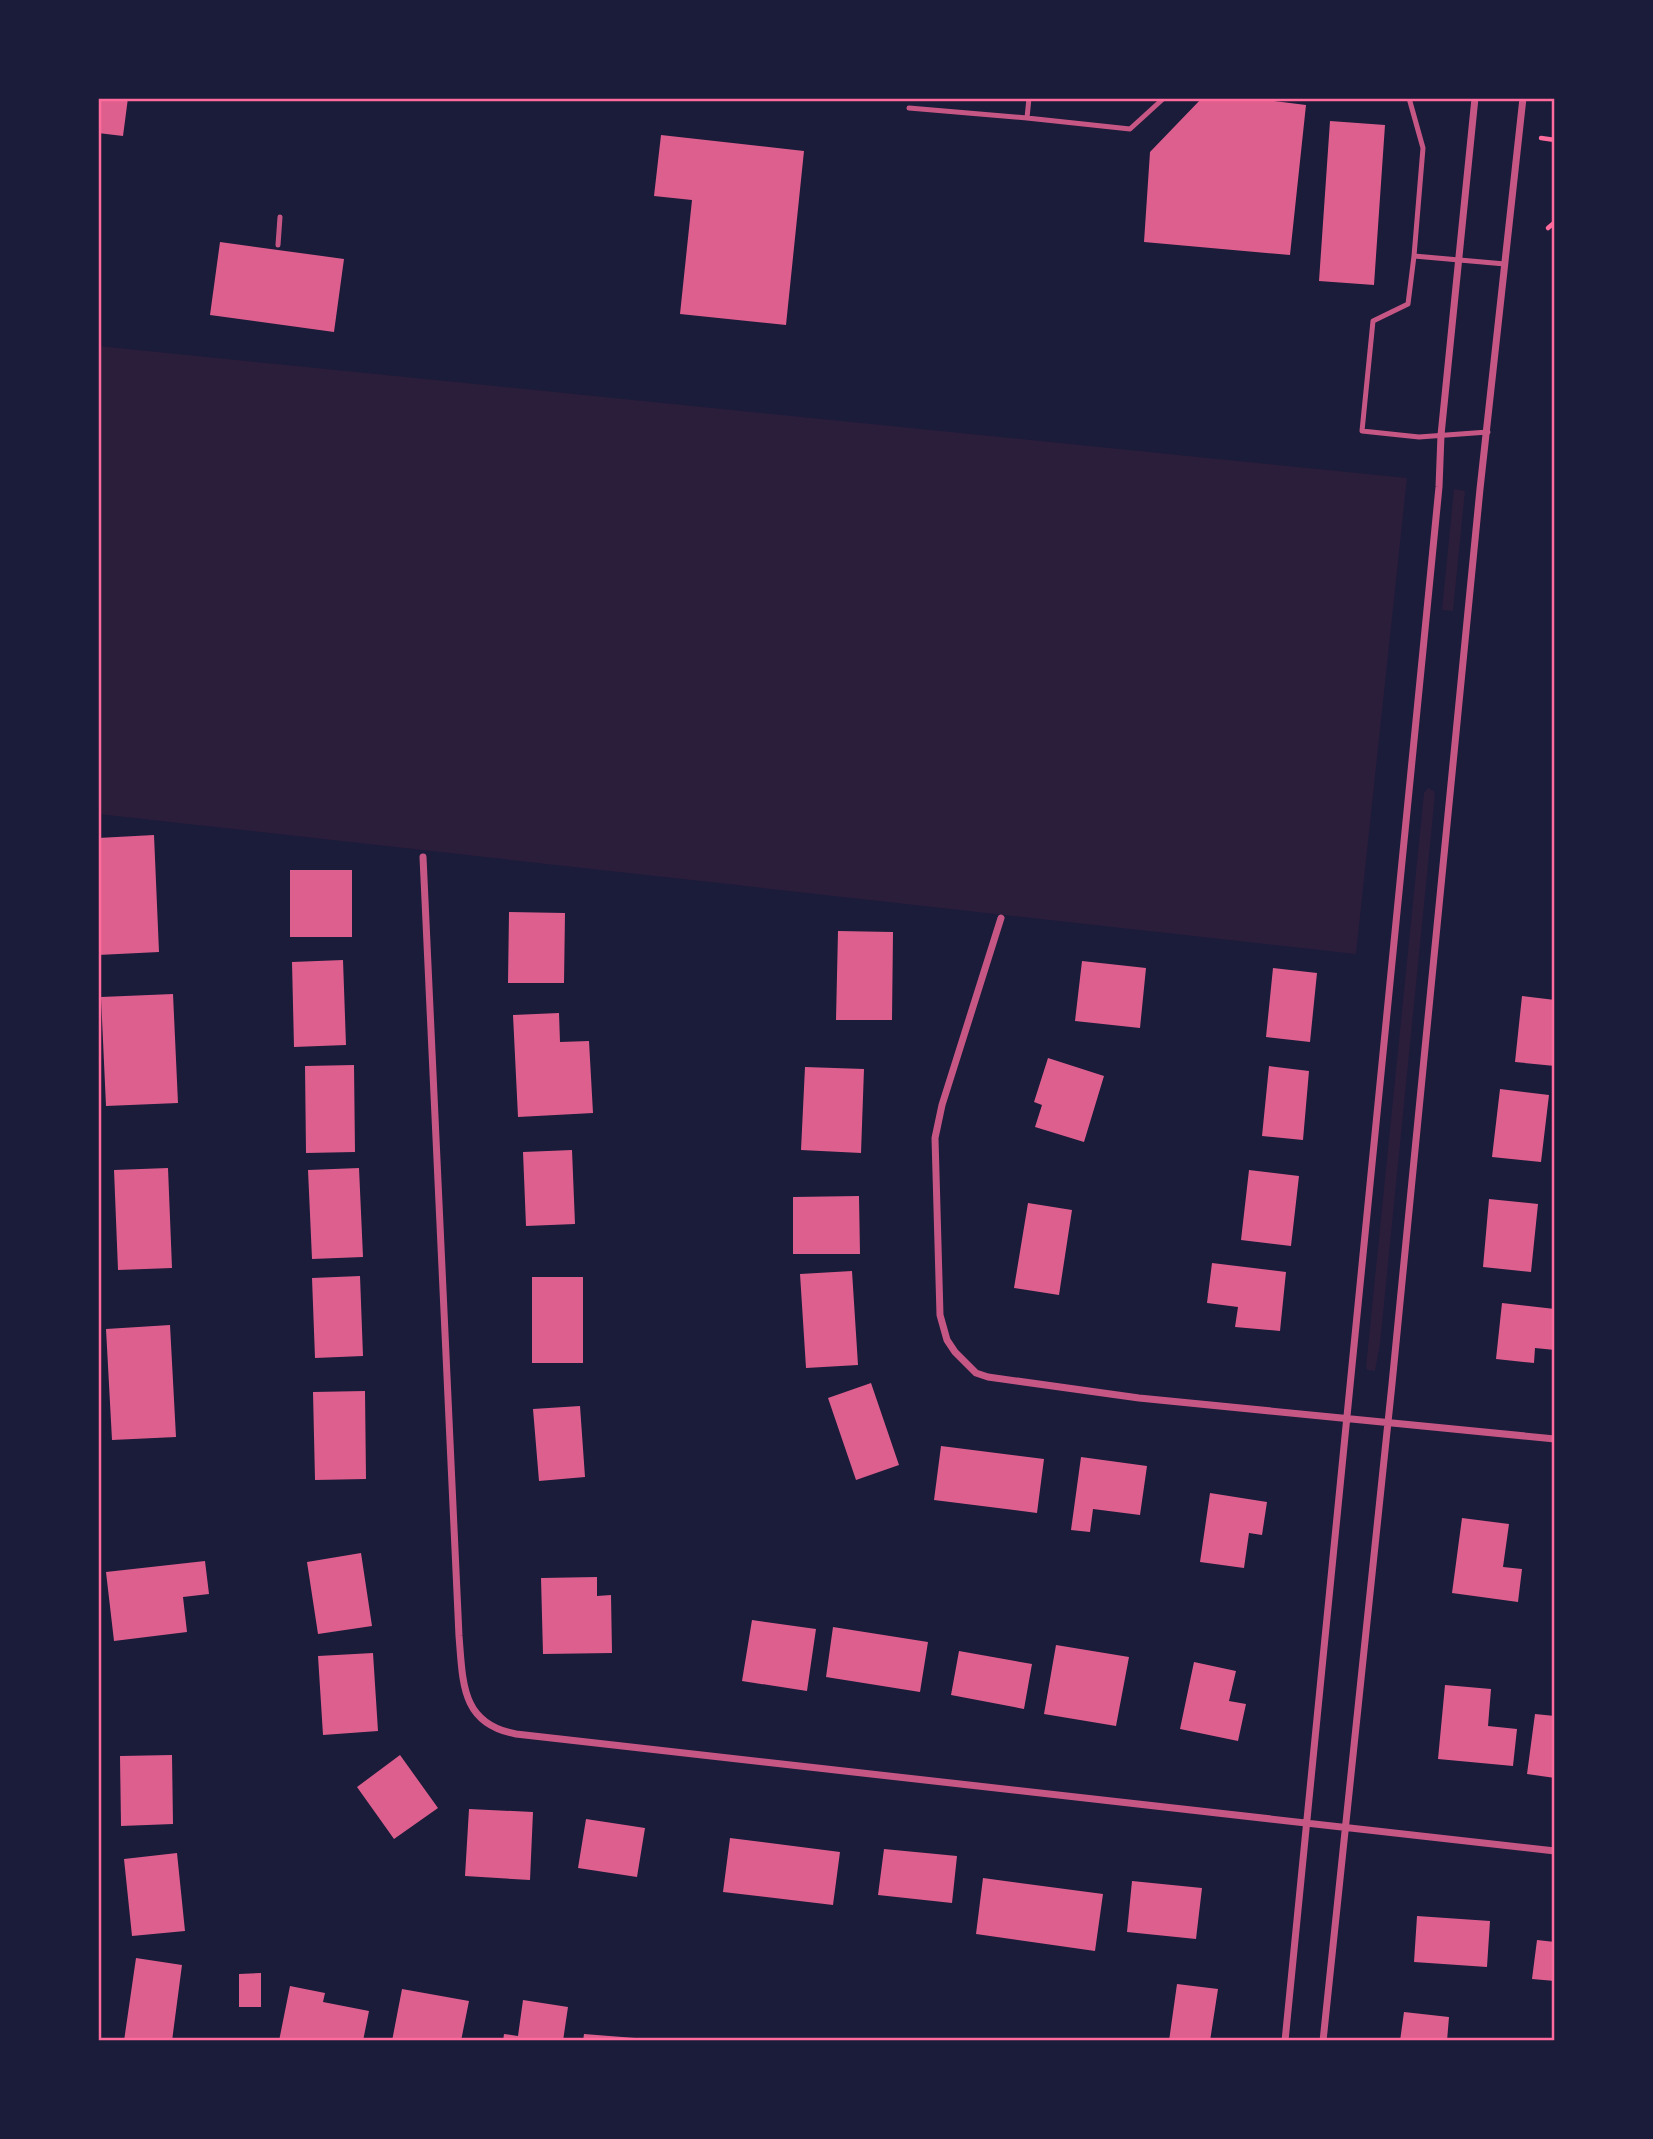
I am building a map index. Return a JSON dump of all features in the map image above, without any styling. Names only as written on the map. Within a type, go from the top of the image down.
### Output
[{"type":"street","points":[[1285,2041],[1475,98]]},
{"type":"street","points":[[1323,2041],[1388,1422],[1451,769],[1523,98]]},
{"type":"street","points":[[423,857],[459,1636],[467,1696],[470,1706],[481,1721],[502,1732],[516,1734],[1555,1851]]},
{"type":"street","points":[[1001,918],[942,1105],[935,1138],[940,1315],[943,1330],[951,1346],[964,1363],[976,1373],[988,1377],[1139,1398],[1555,1439]]},
{"type":"lane","points":[[1027,118],[1029,98]]},
{"type":"lane","points":[[909,107],[1130,129],[1164,98]]},
{"type":"lane","points":[[1409,98],[1423,148],[1408,304],[1373,321],[1362,431],[1419,437],[1488,432]]},
{"type":"lane","points":[[278,245],[280,217]]},
{"type":"lane","points":[[1414,256],[1505,264]]},
{"type":"path","points":[[1541,138],[1555,140]]},
{"type":"path","points":[[1548,228],[1555,222]]},
{"type":"shaded area","points":[[98,346],[1407,478],[1356,954],[98,814]]},
{"type":"shaded area","points":[[1454,489],[1465,491],[1453,611],[1442,610]]},
{"type":"shaded area","points":[[1428,788],[1434,791],[1435,795],[1380,1344],[1375,1371],[1367,1370],[1366,1367],[1424,793]]},
{"type":"building","points":[[98,98],[128,98],[123,136],[98,133]]},
{"type":"building","points":[[1202,98],[1251,98],[1306,105],[1290,255],[1144,242],[1150,152]]},
{"type":"building","points":[[1330,121],[1385,125],[1374,285],[1319,281]]},
{"type":"building","points":[[661,135],[804,151],[786,325],[680,314],[692,200],[654,196]]},
{"type":"building","points":[[220,242],[344,259],[334,332],[210,315]]},
{"type":"building","points":[[154,835],[159,952],[98,955],[98,838]]},
{"type":"building","points":[[290,870],[352,870],[352,937],[290,937]]},
{"type":"building","points":[[509,912],[565,913],[564,983],[508,983]]},
{"type":"building","points":[[838,931],[893,932],[892,1020],[836,1020]]},
{"type":"building","points":[[343,960],[346,1045],[294,1047],[292,962]]},
{"type":"building","points":[[1082,961],[1146,968],[1140,1028],[1075,1021]]},
{"type":"building","points":[[1273,968],[1317,973],[1310,1042],[1266,1037]]},
{"type":"building","points":[[173,994],[178,1103],[106,1106],[101,997]]},
{"type":"building","points":[[1522,996],[1555,1000],[1555,1066],[1515,1062]]},
{"type":"building","points":[[559,1013],[560,1042],[589,1041],[593,1113],[518,1117],[513,1015]]},
{"type":"building","points":[[1048,1058],[1104,1076],[1084,1142],[1035,1127],[1042,1105],[1034,1102]]},
{"type":"building","points":[[354,1065],[355,1152],[306,1153],[305,1066]]},
{"type":"building","points":[[1269,1066],[1309,1071],[1303,1140],[1262,1136]]},
{"type":"building","points":[[805,1067],[864,1069],[861,1153],[801,1150]]},
{"type":"building","points":[[1500,1089],[1549,1095],[1541,1162],[1492,1157]]},
{"type":"building","points":[[572,1150],[575,1224],[526,1226],[523,1152]]},
{"type":"building","points":[[168,1168],[172,1268],[118,1270],[114,1170]]},
{"type":"building","points":[[359,1168],[363,1257],[312,1259],[308,1170]]},
{"type":"building","points":[[1249,1170],[1299,1176],[1291,1246],[1241,1240]]},
{"type":"building","points":[[859,1196],[860,1254],[793,1254],[793,1197]]},
{"type":"building","points":[[1489,1199],[1538,1204],[1531,1272],[1483,1267]]},
{"type":"building","points":[[1028,1203],[1072,1210],[1059,1295],[1014,1288]]},
{"type":"building","points":[[1212,1263],[1286,1272],[1280,1331],[1235,1327],[1238,1307],[1207,1303]]},
{"type":"building","points":[[852,1271],[858,1365],[806,1368],[800,1274]]},
{"type":"building","points":[[360,1276],[363,1356],[315,1358],[312,1278]]},
{"type":"building","points":[[532,1277],[583,1277],[583,1363],[532,1363]]},
{"type":"building","points":[[1502,1303],[1555,1309],[1555,1350],[1535,1348],[1534,1363],[1496,1359]]},
{"type":"building","points":[[170,1325],[176,1437],[112,1440],[106,1329]]},
{"type":"building","points":[[871,1383],[899,1465],[856,1480],[828,1398]]},
{"type":"building","points":[[365,1391],[366,1479],[315,1480],[313,1392]]},
{"type":"building","points":[[580,1406],[585,1477],[539,1481],[533,1409]]},
{"type":"building","points":[[941,1446],[1044,1459],[1037,1513],[934,1500]]},
{"type":"building","points":[[1081,1457],[1147,1466],[1140,1515],[1093,1509],[1090,1532],[1071,1530]]},
{"type":"building","points":[[1210,1493],[1267,1502],[1262,1535],[1249,1533],[1244,1568],[1200,1562]]},
{"type":"building","points":[[1462,1518],[1509,1524],[1503,1567],[1522,1569],[1518,1602],[1452,1593]]},
{"type":"building","points":[[361,1553],[372,1626],[318,1634],[307,1562]]},
{"type":"building","points":[[205,1561],[209,1594],[183,1597],[187,1632],[114,1641],[106,1572]]},
{"type":"building","points":[[597,1577],[597,1596],[611,1595],[612,1653],[543,1654],[541,1578]]},
{"type":"building","points":[[752,1620],[816,1629],[807,1691],[742,1681]]},
{"type":"building","points":[[833,1627],[928,1642],[920,1692],[826,1677]]},
{"type":"building","points":[[1056,1645],[1129,1657],[1116,1726],[1044,1714]]},
{"type":"building","points":[[959,1651],[1032,1664],[1024,1709],[951,1695]]},
{"type":"building","points":[[373,1653],[378,1731],[323,1735],[318,1656]]},
{"type":"building","points":[[1194,1662],[1236,1671],[1229,1701],[1246,1704],[1238,1741],[1180,1729]]},
{"type":"building","points":[[1445,1685],[1491,1689],[1488,1726],[1517,1729],[1513,1766],[1438,1759]]},
{"type":"building","points":[[1535,1714],[1555,1716],[1555,1778],[1527,1774]]},
{"type":"building","points":[[172,1755],[173,1824],[121,1826],[120,1756]]},
{"type":"building","points":[[400,1755],[438,1808],[394,1839],[357,1787]]},
{"type":"building","points":[[469,1809],[533,1812],[530,1880],[465,1876]]},
{"type":"building","points":[[586,1819],[645,1828],[637,1877],[578,1868]]},
{"type":"building","points":[[730,1838],[840,1852],[833,1905],[723,1892]]},
{"type":"building","points":[[884,1849],[957,1856],[952,1903],[878,1895]]},
{"type":"building","points":[[177,1853],[185,1931],[132,1936],[124,1859]]},
{"type":"building","points":[[983,1878],[1103,1894],[1095,1951],[976,1934]]},
{"type":"building","points":[[1132,1881],[1202,1888],[1196,1939],[1127,1932]]},
{"type":"building","points":[[1417,1916],[1490,1921],[1487,1967],[1414,1962]]},
{"type":"building","points":[[1537,1940],[1555,1942],[1555,1981],[1532,1979]]},
{"type":"building","points":[[136,1958],[182,1965],[172,2041],[124,2041]]},
{"type":"building","points":[[261,1973],[261,2007],[239,2007],[239,1974]]},
{"type":"building","points":[[1177,1984],[1218,1989],[1210,2041],[1169,2041]]},
{"type":"building","points":[[290,1986],[325,1993],[323,2002],[369,2011],[363,2041],[279,2041]]},
{"type":"building","points":[[402,1989],[469,2001],[461,2041],[392,2041]]},
{"type":"building","points":[[523,2000],[568,2007],[563,2041],[503,2041],[504,2034],[518,2036]]},
{"type":"building","points":[[1404,2012],[1449,2017],[1447,2041],[1400,2041]]},
{"type":"building","points":[[584,2034],[648,2039],[583,2041]]}]
